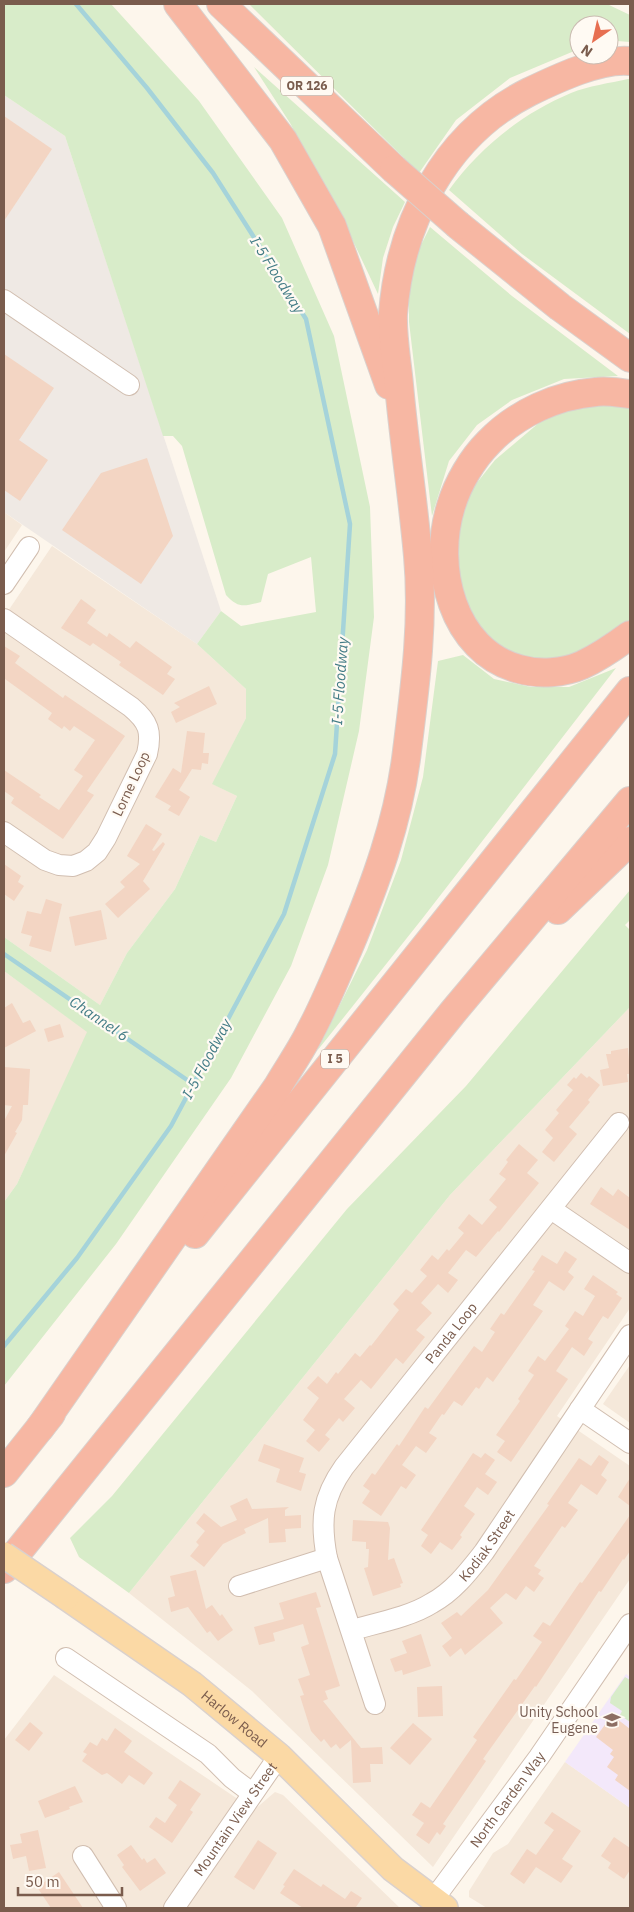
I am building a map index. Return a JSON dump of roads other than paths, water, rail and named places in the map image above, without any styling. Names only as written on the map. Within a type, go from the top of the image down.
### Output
[{"type":"highway","points":[[178,4],[283,140],[332,226],[403,424]]},
{"type":"highway","name":"OR 126","points":[[221,4],[394,169],[458,225],[560,308],[630,358]]},
{"type":"highway","points":[[40,1428],[278,1086],[311,1031],[372,893],[393,828],[407,755],[418,657],[420,606],[418,558],[393,317],[399,274],[415,217],[424,196],[459,147],[482,124],[510,102],[578,71],[622,60],[630,61]]},
{"type":"highway","points":[[630,394],[598,391],[552,401],[528,412],[489,442],[461,481],[450,507],[445,538],[445,555],[446,583],[455,612],[468,635],[485,653],[497,661],[533,673],[557,671],[581,666],[630,635]]},
{"type":"highway","name":"I 5","points":[[4,1473],[630,690]]},
{"type":"highway","points":[[4,1569],[453,1012],[630,801]]},
{"type":"highway","points":[[453,1012],[630,841]]},
{"type":"main road","name":"Harlow Road","points":[[4,1554],[192,1684],[279,1756],[393,1868],[439,1904]]},
{"type":"street","points":[[4,300],[129,385]]},
{"type":"street","points":[[4,584],[29,547]]},
{"type":"street","name":"Lorne Loop","points":[[4,619],[131,707],[143,718],[149,730],[150,742],[147,754],[106,838],[97,852],[86,861],[74,866],[59,866],[45,860],[4,832]]},
{"type":"street","name":"Panda Loop","points":[[376,1704],[326,1558],[322,1534],[322,1517],[328,1497],[336,1478],[619,1123]]},
{"type":"street","points":[[551,1209],[630,1263]]},
{"type":"street","name":"Kodiak Street","points":[[352,1630],[420,1610],[433,1603],[463,1578],[484,1552],[630,1335]]},
{"type":"street","points":[[580,1409],[630,1443]]},
{"type":"street","points":[[239,1586],[326,1558]]},
{"type":"street","name":"North Garden Way","points":[[439,1904],[630,1624]]},
{"type":"street","points":[[66,1658],[208,1754],[232,1778],[252,1793]]},
{"type":"street","name":"Mountain View Street","points":[[174,1908],[279,1756]]},
{"type":"street","points":[[83,1856],[116,1908]]},
{"type":"waterway","name":"I-5 Floodway","points":[[4,1346],[77,1258],[171,1126],[284,914],[335,754],[350,524],[306,319],[213,173],[147,88],[76,4]]},
{"type":"waterway","name":"Channel 6","points":[[4,954],[193,1084]]},
{"type":"place","name":"Unity School Eugene","points":[[612,1720]]}]
